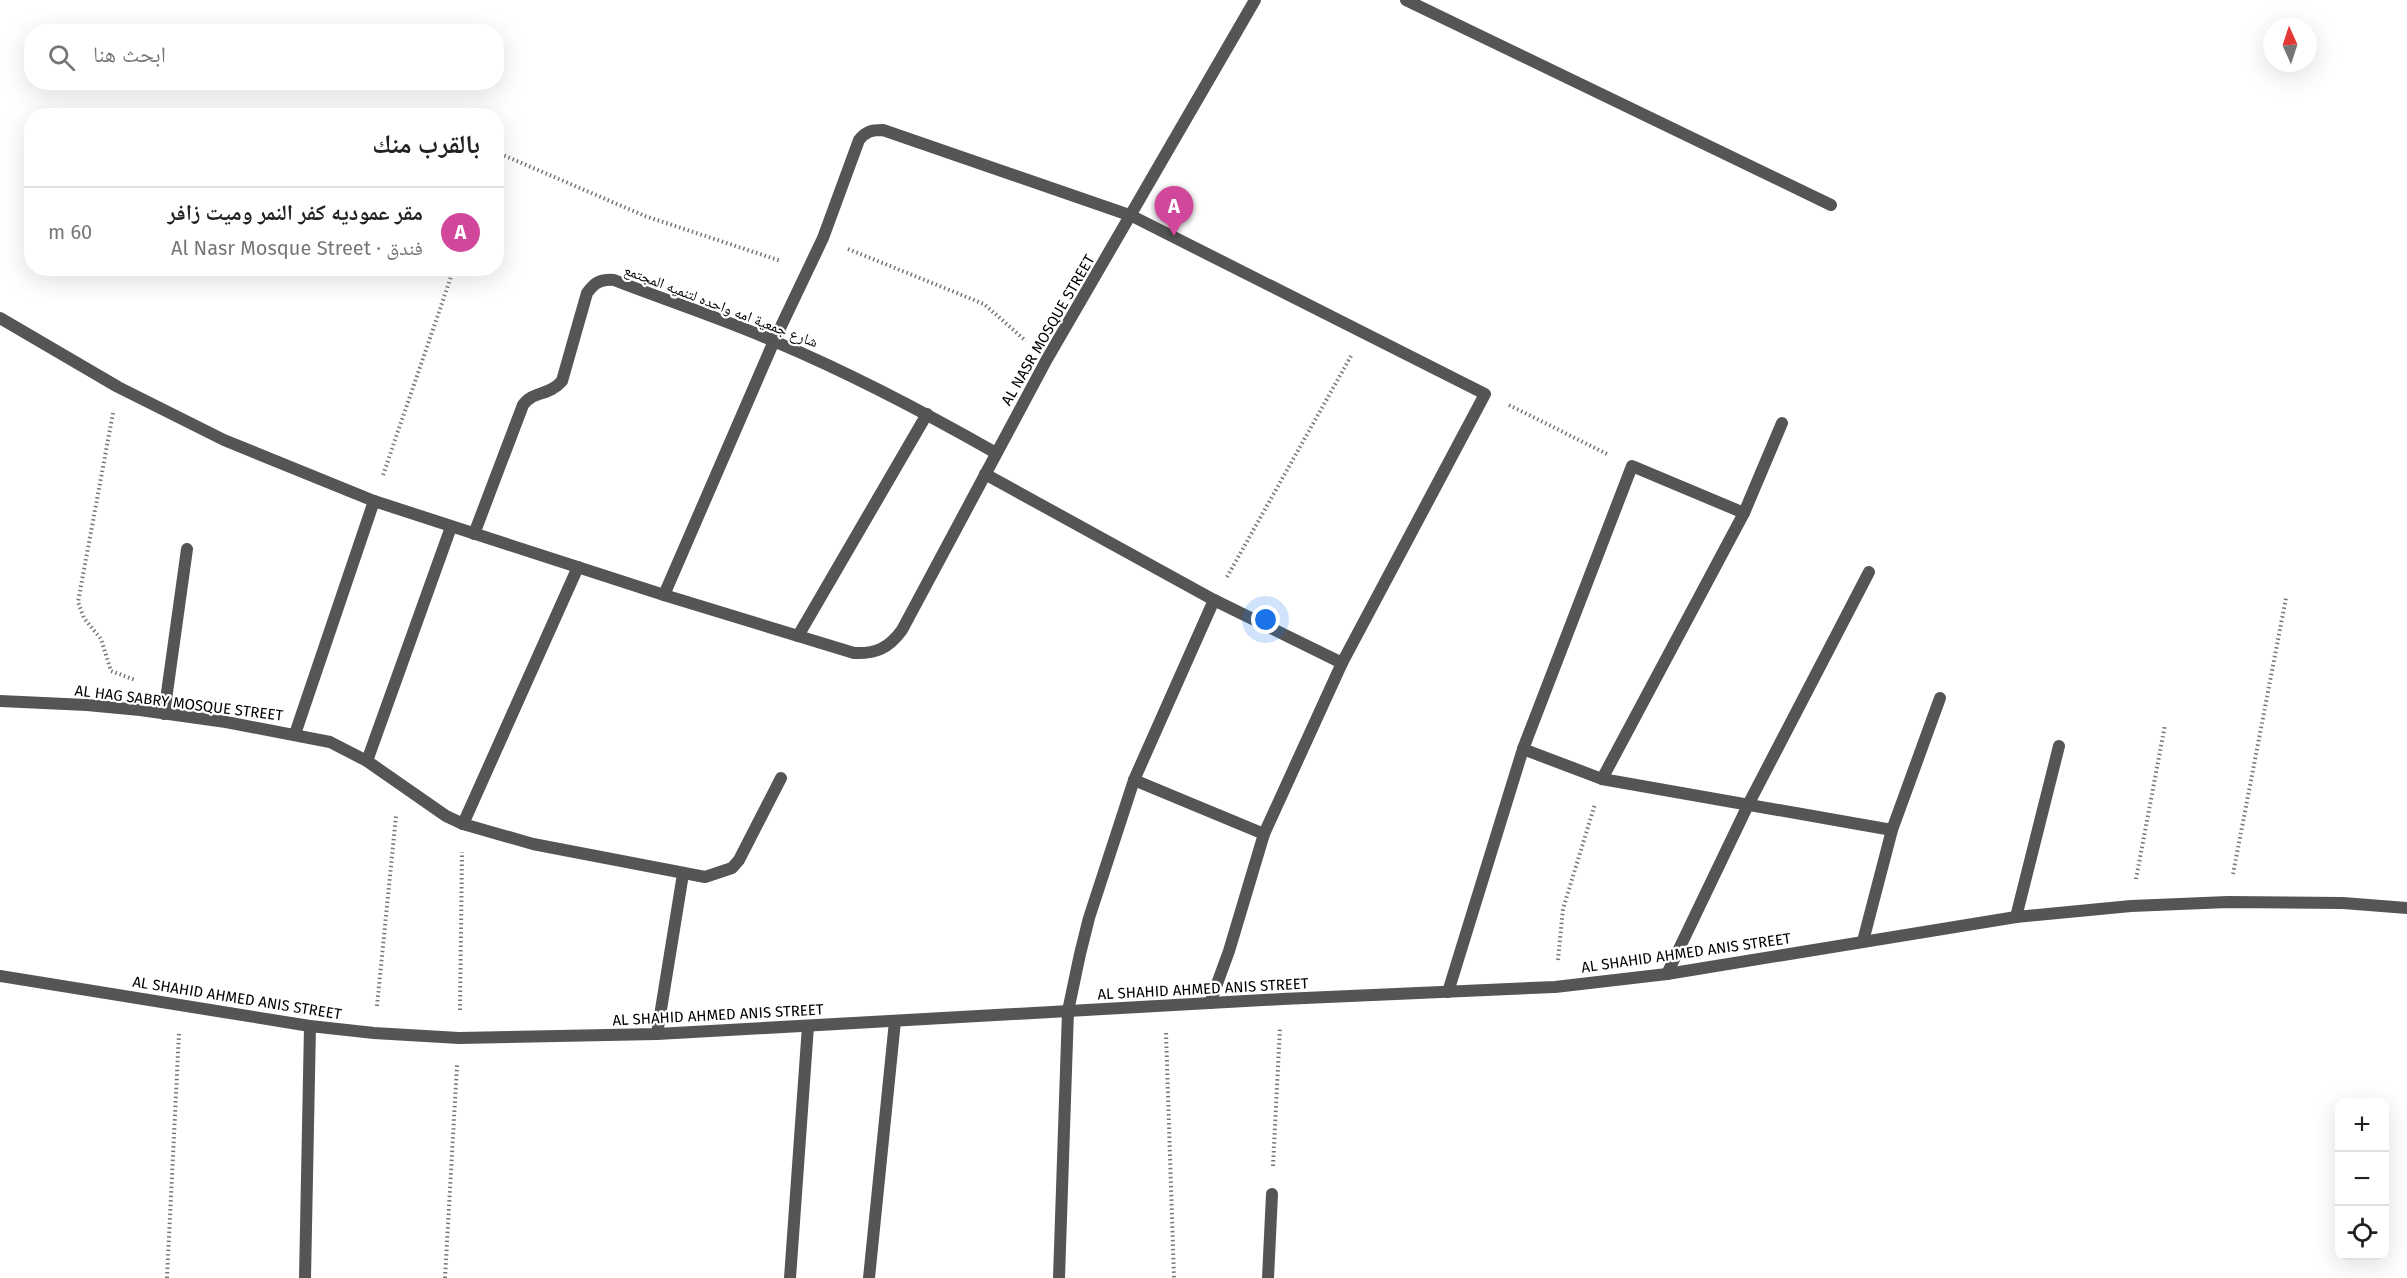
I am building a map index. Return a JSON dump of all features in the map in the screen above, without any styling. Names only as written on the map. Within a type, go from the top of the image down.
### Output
[{"type":"street","name":"AL NASR MOSQUE STREET","points":[[798,636],[854,653],[868,654],[882,650],[893,643],[1047,360],[1255,0]]},
{"type":"street","points":[[1406,0],[1831,205]]},
{"type":"street","points":[[664,595],[774,341],[823,238],[859,140],[865,132],[872,130],[883,130],[1131,216],[1485,394],[1342,663],[1264,834],[1229,951],[1210,1003]]},
{"type":"street","name":"شارع جمعية امه واحده لتنميه المجتمع","points":[[474,534],[523,405],[532,396],[551,392],[562,381],[587,292],[603,279],[614,280],[774,341],[852,376],[927,414],[996,453]]},
{"type":"street","points":[[0,318],[118,387],[224,440],[374,501],[798,636],[927,414]]},
{"type":"street","points":[[1602,778],[1744,513],[1782,423]]},
{"type":"street","points":[[1448,992],[1522,749],[1632,466],[1744,513]]},
{"type":"street","points":[[985,474],[1214,600],[1342,663]]},
{"type":"street","points":[[295,734],[374,501]]},
{"type":"street","points":[[366,761],[452,526]]},
{"type":"street","points":[[164,714],[187,549]]},
{"type":"street","points":[[463,825],[578,567]]},
{"type":"street","points":[[1667,974],[1749,803],[1869,572]]},
{"type":"street","points":[[1059,1278],[1068,1011],[1089,918],[1134,780],[1214,600]]},
{"type":"street","points":[[1863,941],[1892,830],[1940,698]]},
{"type":"street","name":"AL HAG SABRY MOSQUE STREET","points":[[0,701],[140,710],[295,734],[330,742],[366,761],[446,816],[463,825],[533,844],[705,877],[732,868],[739,860],[781,778]]},
{"type":"street","points":[[2016,917],[2059,746]]},
{"type":"street","points":[[1522,749],[1602,778],[1892,830]]},
{"type":"street","points":[[1134,780],[1264,834]]},
{"type":"street","points":[[657,1034],[683,874]]},
{"type":"street","name":"AL SHAHID AHMED ANIS STREET","points":[[0,976],[310,1026],[374,1033],[459,1038],[657,1034],[1282,999],[1555,987],[1667,974],[2016,917],[2131,906],[2228,902],[2343,903],[2407,908]]},
{"type":"street","points":[[869,1278],[895,1021]]},
{"type":"street","points":[[305,1278],[310,1026]]},
{"type":"street","points":[[790,1278],[808,1026]]},
{"type":"street","points":[[1268,1278],[1272,1194]]},
{"type":"path","points":[[504,155],[645,216],[808,270]]},
{"type":"path","points":[[823,238],[984,304],[1047,360]]},
{"type":"path","points":[[374,501],[451,276]]},
{"type":"path","points":[[1214,600],[1363,334]]},
{"type":"path","points":[[118,387],[78,602],[84,618],[101,639],[111,670],[136,682],[140,710]]},
{"type":"path","points":[[1485,394],[1632,466]]},
{"type":"path","points":[[2228,902],[2286,598]]},
{"type":"path","points":[[2131,906],[2165,725]]},
{"type":"path","points":[[1555,987],[1563,909],[1602,778]]},
{"type":"path","points":[[374,1033],[400,784]]},
{"type":"path","points":[[445,1278],[459,1038],[463,825]]},
{"type":"path","points":[[1272,1194],[1282,999]]},
{"type":"path","points":[[167,1278],[180,1005]]},
{"type":"path","points":[[1165,1006],[1174,1278]]},
{"type":"place","name":"مقر عموديه كفر النمر وميت زافر","points":[[1174,236]]}]
